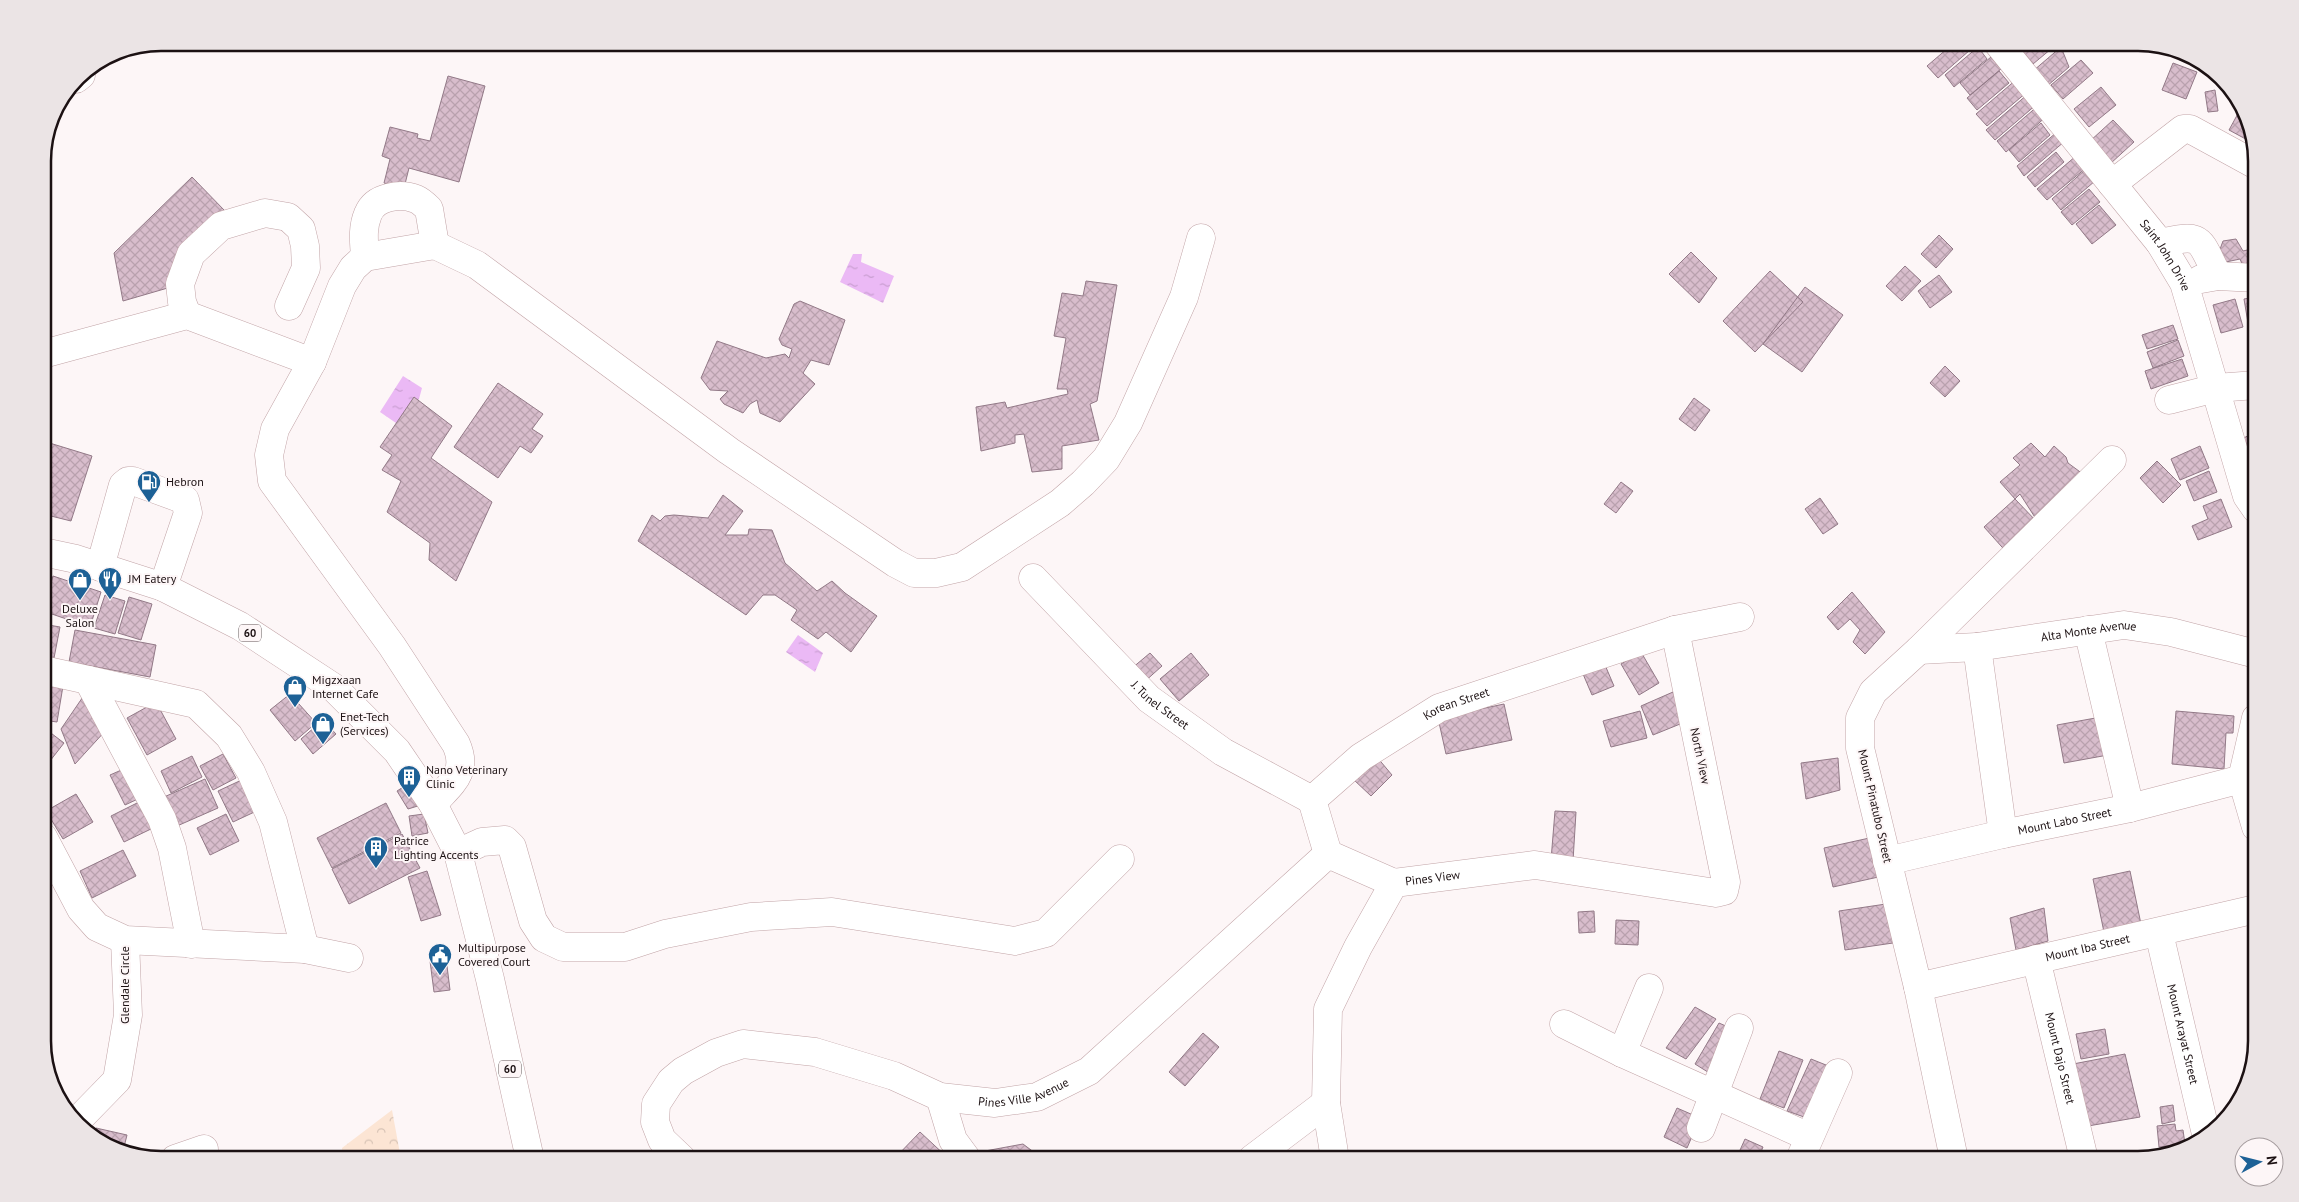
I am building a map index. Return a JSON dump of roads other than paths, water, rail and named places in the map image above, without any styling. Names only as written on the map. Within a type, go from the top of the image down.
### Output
[{"type":"street","name":"Saint John Drive","points":[[2004,51],[2160,243],[2184,283],[2248,497]]},
{"type":"street","points":[[2112,184],[2183,129],[2190,129],[2248,161]]},
{"type":"street","points":[[365,257],[363,231],[369,211],[383,199],[392,197],[400,196],[418,199],[429,209],[434,245]]},
{"type":"street","points":[[188,315],[182,302],[180,284],[190,254],[221,226],[265,213],[288,217],[301,229],[305,246],[306,268],[288,306]]},
{"type":"street","points":[[2160,243],[2187,237],[2194,238],[2201,243],[2218,276]]},
{"type":"street","points":[[433,804],[460,772],[462,757],[456,744],[392,646],[272,481],[269,455],[275,429],[312,362],[342,286],[353,268],[365,257],[434,245],[478,265],[729,451],[894,563],[914,573],[936,573],[962,567],[1015,532],[1066,498],[1084,483],[1106,460],[1128,423],[1184,297],[1201,238]]},
{"type":"street","points":[[2184,283],[2218,276],[2248,278]]},
{"type":"street","points":[[51,352],[188,315],[312,362]]},
{"type":"street","points":[[2169,400],[2216,388],[2248,386]]},
{"type":"street","name":"Mount Pinatubo Street","points":[[1952,1151],[1918,987],[1860,748],[1860,718],[1873,692],[1920,650],[2112,460]]},
{"type":"street","points":[[100,567],[123,485],[133,481],[185,500],[188,506],[188,514],[163,587]]},
{"type":"street","name":"60","points":[[51,554],[76,559],[163,587],[240,626],[333,687],[397,751],[433,804],[458,854],[490,979],[528,1151]]},
{"type":"street","name":"J. Tunel Street","points":[[1033,578],[1149,698],[1223,752],[1312,800]]},
{"type":"street","name":"Korean Street","points":[[1312,800],[1362,758],[1439,708],[1674,630],[1740,617]]},
{"type":"street","name":"Alta Monte Avenue","points":[[1920,650],[1977,647],[2124,625],[2171,632],[2248,652]]},
{"type":"street","name":"North View","points":[[1674,630],[1726,882]]},
{"type":"street","points":[[2088,630],[2130,808]]},
{"type":"street","points":[[1977,647],[2003,834]]},
{"type":"street","points":[[51,672],[196,704],[229,736],[251,772],[273,822],[305,950]]},
{"type":"street","points":[[88,680],[162,819],[172,848],[191,944]]},
{"type":"street","points":[[2248,753],[2242,779],[2248,800]]},
{"type":"street","name":"Mount Labo Street","points":[[1887,861],[2003,834],[2130,808],[2242,779]]},
{"type":"street","points":[[1312,800],[1328,854],[1394,883]]},
{"type":"street","points":[[458,854],[482,842],[505,840],[512,847],[533,922],[544,938],[563,946],[582,947],[625,947],[665,934],[751,918],[832,912],[1016,941],[1046,933],[1120,859]]},
{"type":"street","name":"Glendale Circle","points":[[51,852],[81,909],[97,927],[125,940],[128,1014],[117,1080],[82,1116]]},
{"type":"street","name":"Pines Ville Avenue","points":[[673,1151],[662,1140],[655,1122],[656,1104],[672,1081],[683,1071],[716,1053],[743,1044],[815,1052],[894,1076],[940,1097],[995,1103],[1037,1098],[1089,1071],[1328,854]]},
{"type":"street","name":"Pines View","points":[[1334,1151],[1326,1103],[1328,1009],[1354,954],[1394,883],[1535,865],[1716,893],[1724,891],[1726,882]]},
{"type":"street","name":"Mount Iba Street","points":[[1918,987],[2248,911]]},
{"type":"street","name":"Mount Arayat Street","points":[[2159,933],[2205,1128]]},
{"type":"street","points":[[125,940],[305,950],[349,958]]},
{"type":"street","name":"Mount Dajo Street","points":[[2036,959],[2082,1151]]},
{"type":"street","points":[[1622,1053],[1649,988]]},
{"type":"street","points":[[1564,1024],[1622,1053],[1713,1092],[1805,1148],[1838,1073]]},
{"type":"street","points":[[1701,1128],[1713,1092],[1739,1028]]},
{"type":"street","points":[[940,1097],[953,1140],[961,1151]]},
{"type":"street","points":[[1264,1151],[1326,1103]]},
{"type":"street","points":[[199,1151],[204,1149]]},
{"type":"water","points":[[853,254],[862,254],[861,262],[894,276],[883,303],[840,282]]},
{"type":"water","points":[[403,376],[422,388],[419,399],[396,423],[380,412]]},
{"type":"water","points":[[798,635],[823,653],[815,672],[786,652]]},
{"type":"place","name":"Hebron","points":[[149,503]]},
{"type":"place","name":"JM Eatery","points":[[110,600]]},
{"type":"place","name":"Deluxe Salon","points":[[80,601]]},
{"type":"place","name":"Migzxaan Internet Cafe","points":[[295,708]]},
{"type":"place","name":"Enet-Tech (Services)","points":[[323,745]]},
{"type":"place","name":"Nano Veterinary Clinic","points":[[409,798]]},
{"type":"place","name":"Patrice Lighting Accents","points":[[376,869]]},
{"type":"place","name":"Multipurpose Covered Court","points":[[440,976]]}]
